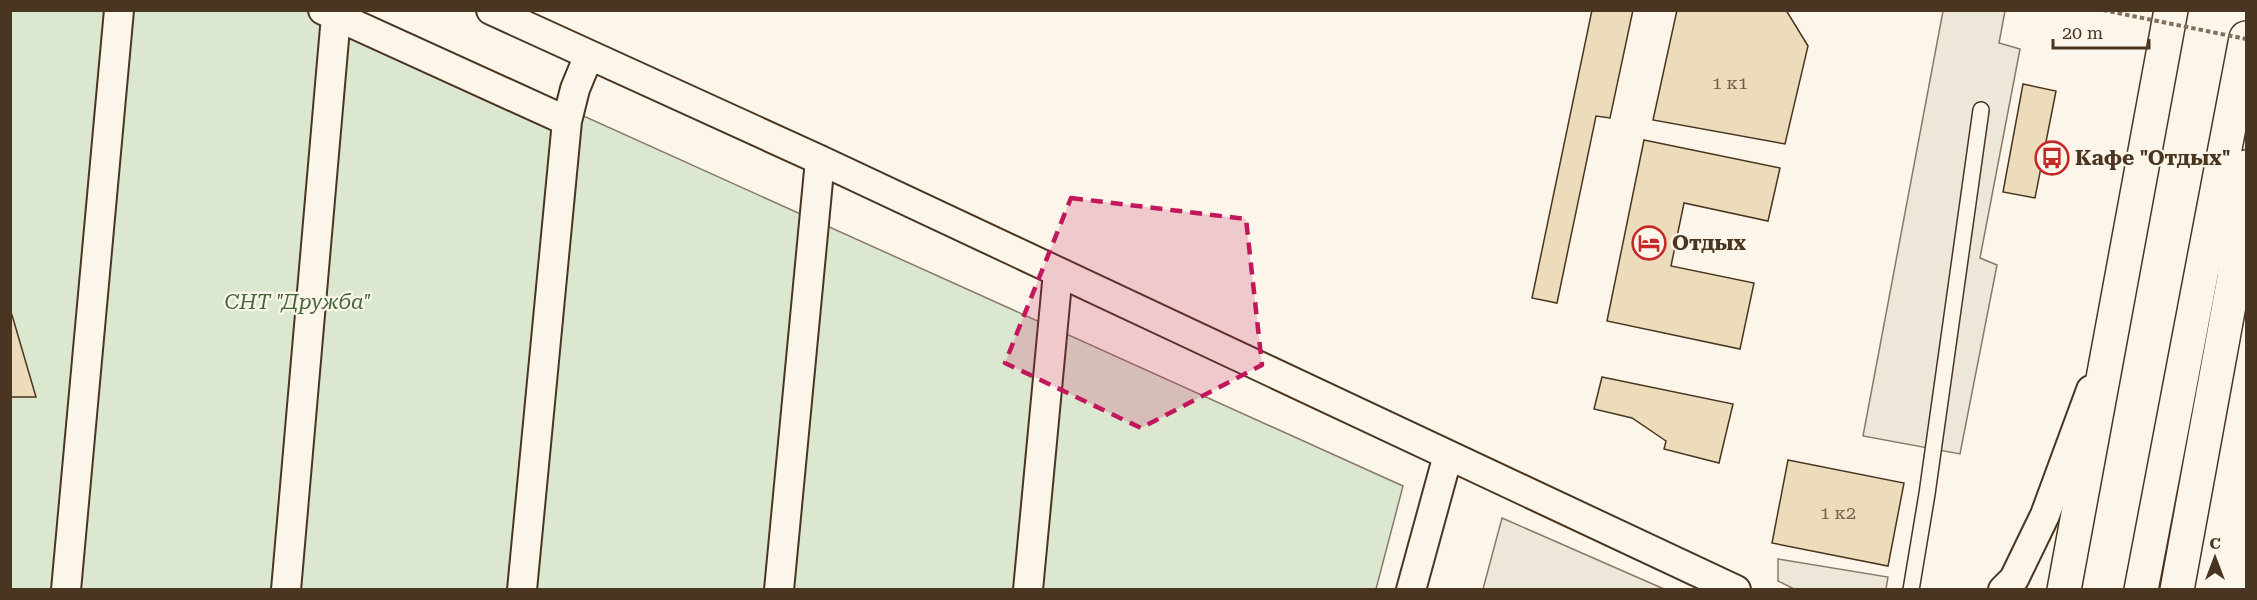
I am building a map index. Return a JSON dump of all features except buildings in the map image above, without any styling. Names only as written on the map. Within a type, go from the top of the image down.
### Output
[{"type":"main road","points":[[2064,590],[2171,10]]},
{"type":"main road","points":[[2141,590],[2247,38]]},
{"type":"main road","points":[[2177,590],[2234,278],[2247,167]]},
{"type":"main road","points":[[2058,590],[2080,507]]},
{"type":"street","points":[[66,590],[119,10]]},
{"type":"street","points":[[492,10],[820,160],[1736,590]]},
{"type":"street","points":[[286,590],[329,13],[567,122]]},
{"type":"street","points":[[522,590],[567,122],[575,88],[590,55]]},
{"type":"street","points":[[779,590],[820,160]]},
{"type":"street","points":[[1028,590],[1058,272]]},
{"type":"street","points":[[2003,590],[2014,579],[2045,515],[2113,328]]},
{"type":"street","points":[[1412,590],[1448,455]]},
{"type":"lane","points":[[1911,590],[1927,494],[1981,110]]},
{"type":"path","points":[[2103,10],[2247,38]]},
{"type":"highlighted area","points":[[1071,198],[1246,219],[1262,365],[1141,428],[1005,363]]},
{"type":"green space","name":"СНТ \"Дружба\"","points":[[10,11],[351,11],[1403,486],[1376,589],[11,589]]},
{"type":"shaded area","points":[[1943,11],[2005,11],[1999,43],[2020,49],[1980,258],[1997,265],[1960,454],[1863,436]]},
{"type":"shaded area","points":[[1502,518],[1664,589],[1483,589]]},
{"type":"shaded area","points":[[1778,559],[1888,577],[1886,589],[1794,589],[1778,581]]},
{"type":"place","name":"Кафе \"Отдых\"","points":[[2052,158]]},
{"type":"place","name":"Отдых","points":[[1649,243]]}]
